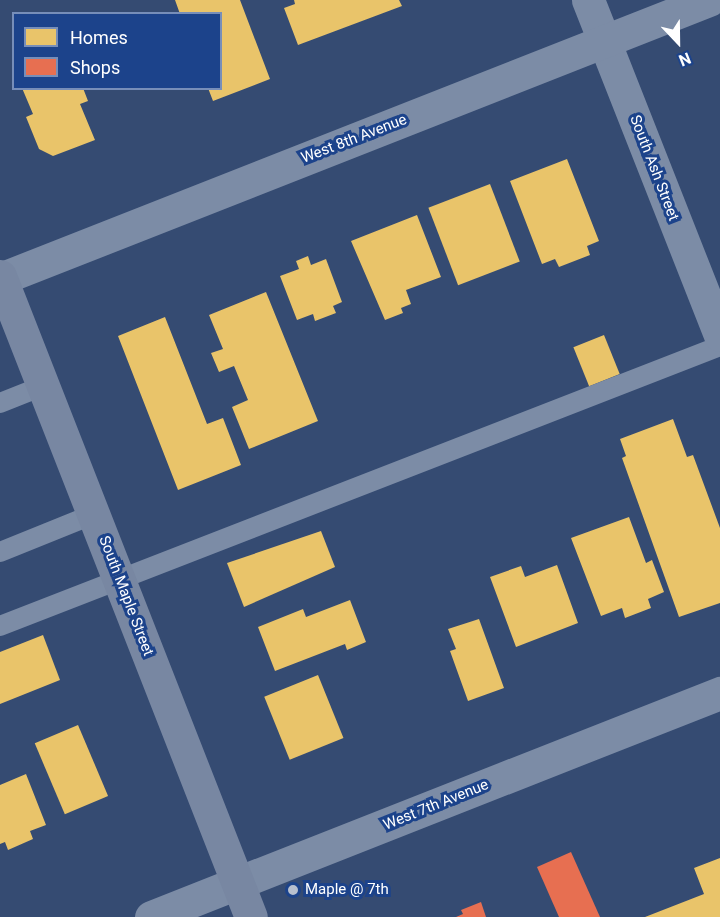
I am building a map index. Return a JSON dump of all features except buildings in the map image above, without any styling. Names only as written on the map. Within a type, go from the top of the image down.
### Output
[{"type":"main road","name":"South Maple Street","points":[[0,278],[251,917]]},
{"type":"street","name":"South Ash Street","points":[[588,0],[720,335]]},
{"type":"street","name":"West 8th Avenue","points":[[0,278],[709,0]]},
{"type":"street","name":"West 7th Avenue","points":[[151,917],[720,693]]},
{"type":"lane","points":[[0,626],[720,346]]},
{"type":"lane","points":[[0,403],[43,386]]},
{"type":"lane","points":[[0,552],[94,514]]},
{"type":"place","name":"Maple @ 7th","points":[[293,890]]}]
